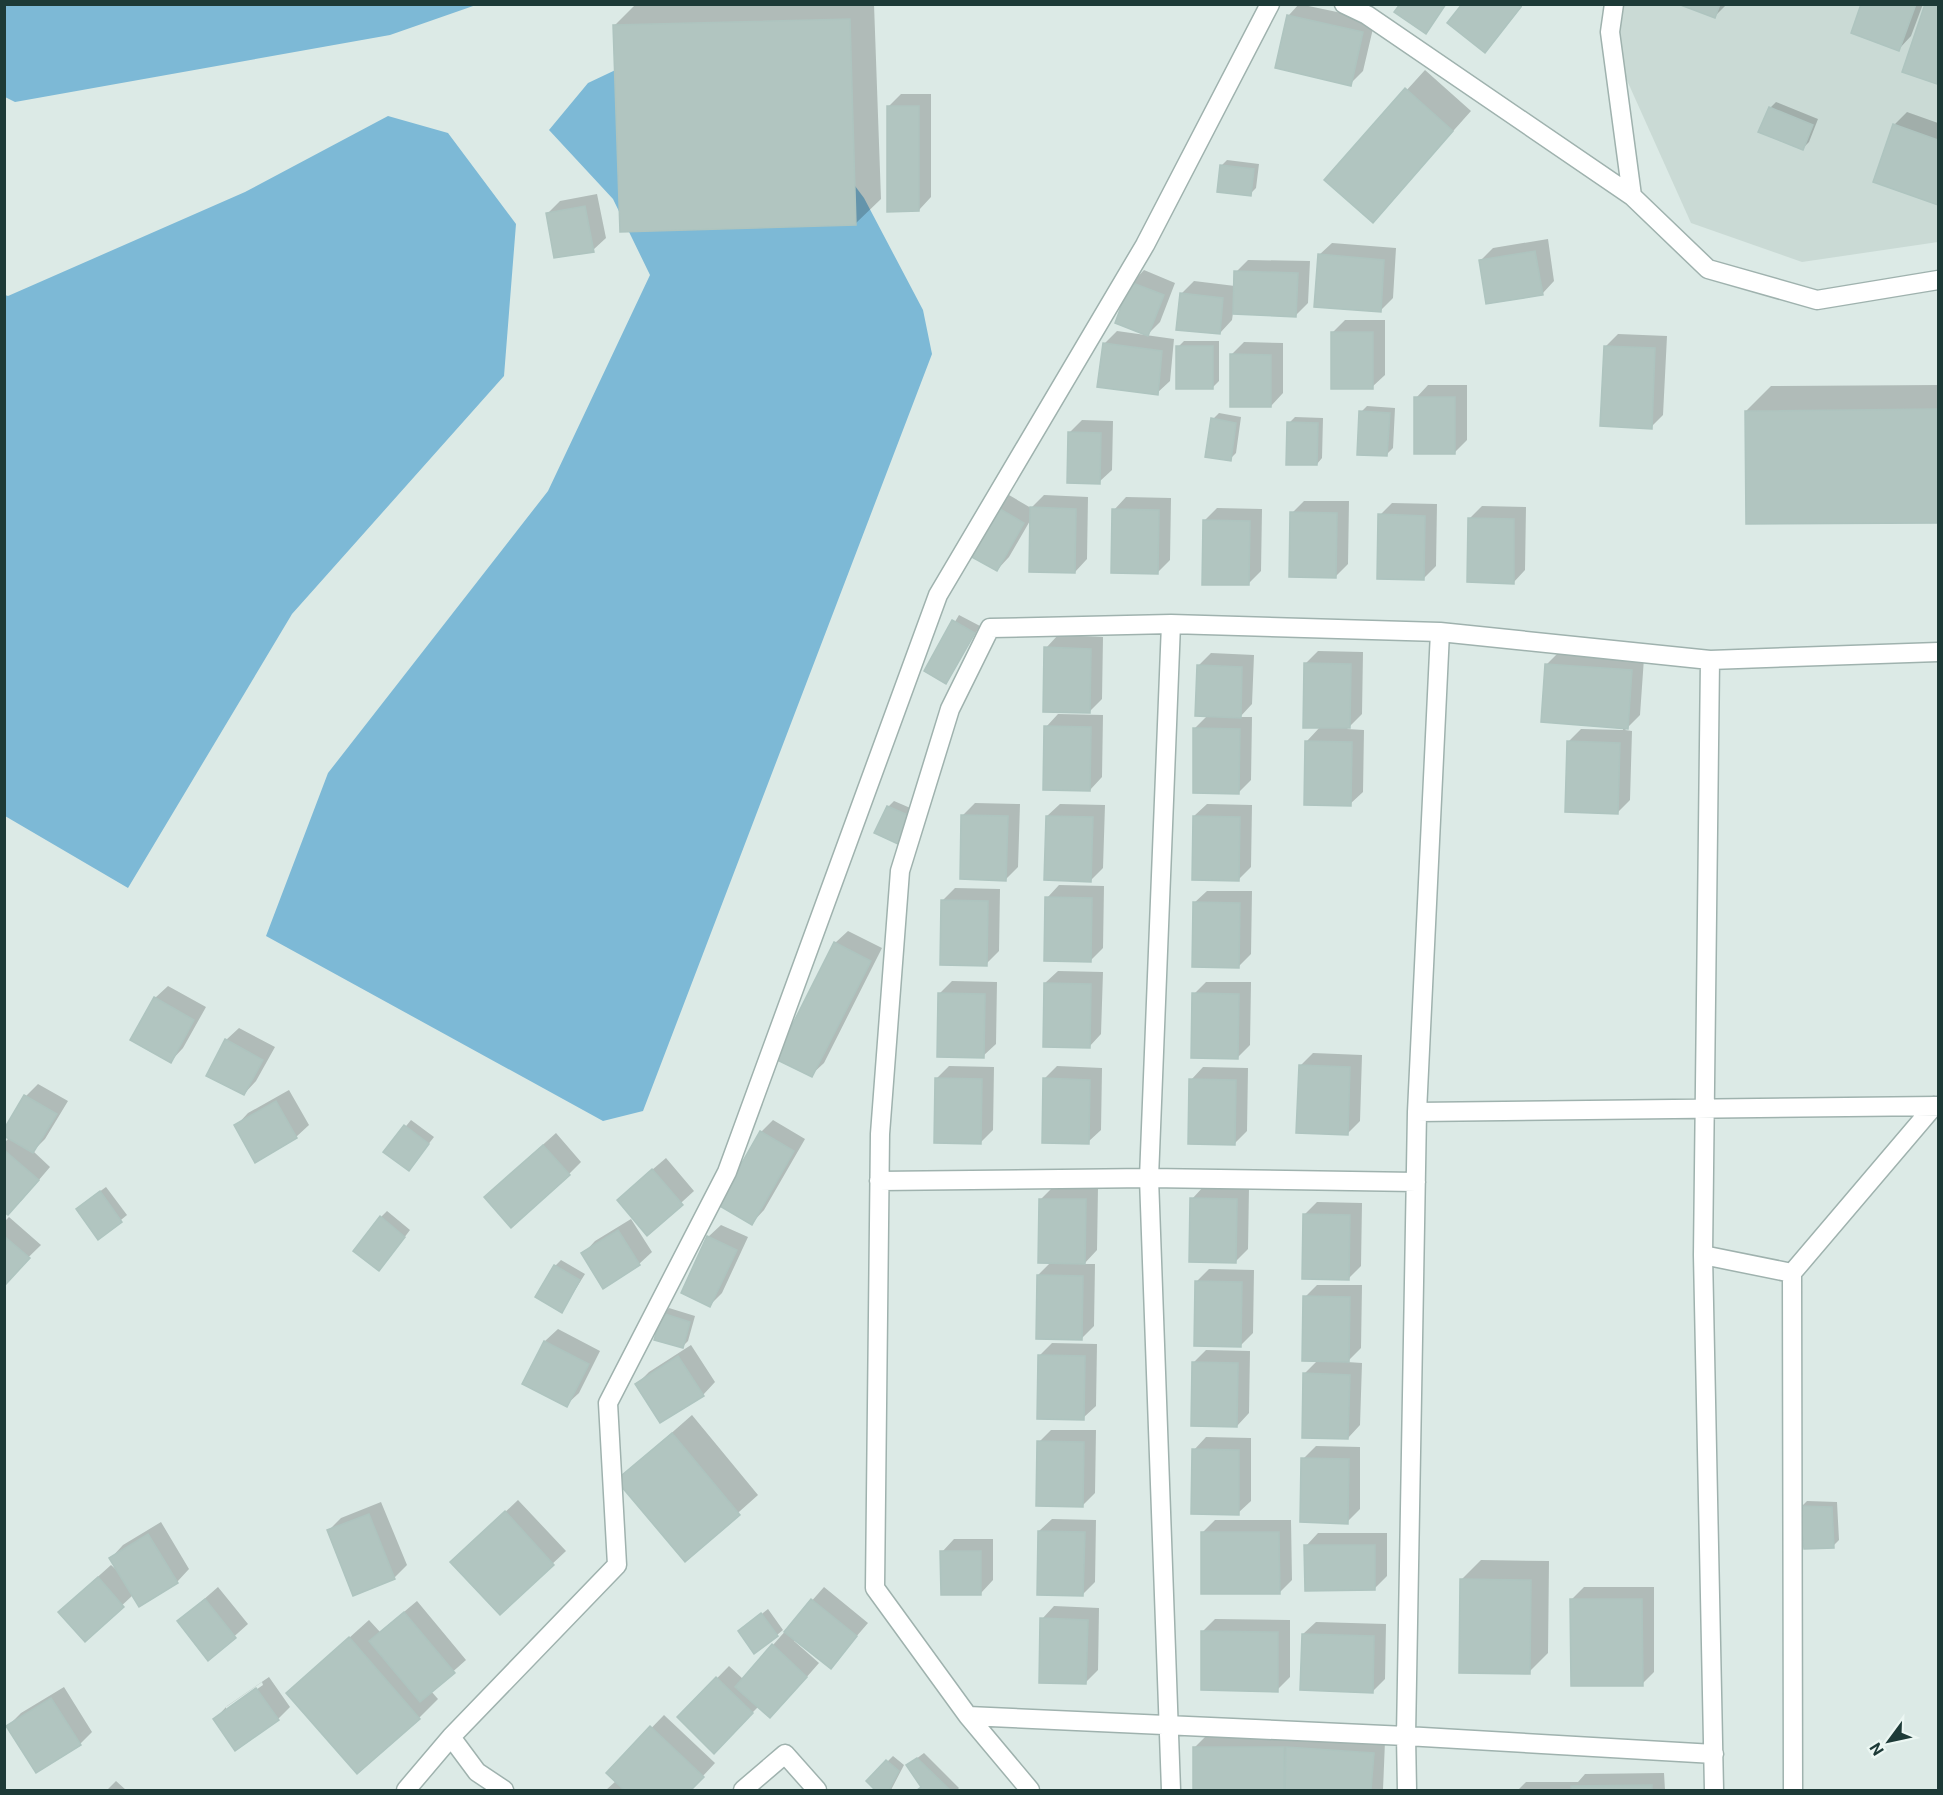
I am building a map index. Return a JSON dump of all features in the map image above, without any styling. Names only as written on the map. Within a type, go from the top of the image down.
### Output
[{"type":"street","points":[[406,1791],[451,1737],[617,1566],[608,1403],[727,1172],[938,595],[1145,245],[1270,4]]},
{"type":"street","points":[[1344,4],[1367,15],[1632,196],[1708,269],[1817,300],[1938,280]]},
{"type":"street","points":[[1614,4],[1610,32],[1632,196]]},
{"type":"street","points":[[1171,624],[1149,1178],[1171,1791]]},
{"type":"street","points":[[1030,1791],[968,1716],[875,1588],[880,1134],[900,871],[950,709],[990,628],[1171,624],[1440,632],[1710,660],[1938,652]]},
{"type":"street","points":[[1407,1791],[1406,1736],[1417,1112],[1440,632]]},
{"type":"street","points":[[1710,660],[1703,1256],[1714,1791]]},
{"type":"street","points":[[1417,1112],[1936,1106]]},
{"type":"street","points":[[1793,1791],[1792,1273],[1936,1106]]},
{"type":"street","points":[[879,1181],[1149,1178],[1416,1182]]},
{"type":"street","points":[[1703,1256],[1792,1273]]},
{"type":"street","points":[[968,1716],[1406,1736],[1714,1754]]},
{"type":"street","points":[[451,1737],[477,1772],[504,1791]]},
{"type":"street","points":[[743,1791],[785,1754],[817,1791]]},
{"type":"shaded area","points":[[1611,5],[1938,5],[1938,242],[1802,262],[1691,223],[1621,67]]},
{"type":"water","points":[[4,5],[476,5],[390,35],[15,102],[5,97]]},
{"type":"water","points":[[681,39],[780,86],[864,198],[923,310],[932,354],[643,1111],[603,1121],[266,936],[328,773],[548,491],[650,275],[613,199],[549,130],[588,83]]},
{"type":"water","points":[[388,116],[448,133],[516,224],[504,376],[292,614],[128,888],[5,816],[5,295],[8,296],[245,192]]},
{"type":"building","points":[[1400,4],[1446,4],[1426,34],[1394,12]]},
{"type":"building","points":[[1462,4],[1517,4],[1521,7],[1485,53],[1447,23]]},
{"type":"building","points":[[1678,4],[1720,4],[1715,18]]},
{"type":"building","points":[[1861,4],[1916,4],[1899,51],[1851,33]]},
{"type":"building","points":[[1925,4],[1938,4],[1937,84],[1902,72]]},
{"type":"building","points":[[1287,15],[1363,32],[1351,86],[1275,68]]},
{"type":"building","points":[[850,19],[856,225],[620,232],[613,25]]},
{"type":"building","points":[[1405,88],[1453,131],[1373,223],[1324,180]]},
{"type":"building","points":[[887,106],[919,106],[919,211],[887,212]]},
{"type":"building","points":[[1769,107],[1813,125],[1803,150],[1758,132]]},
{"type":"building","points":[[1893,124],[1938,140],[1938,205],[1873,182]]},
{"type":"building","points":[[1220,165],[1254,169],[1251,196],[1217,192]]},
{"type":"building","points":[[585,206],[594,252],[554,258],[546,213]]},
{"type":"building","points":[[1535,251],[1543,295],[1486,304],[1479,260]]},
{"type":"building","points":[[1318,254],[1384,260],[1381,312],[1314,307]]},
{"type":"building","points":[[1234,271],[1298,273],[1296,317],[1233,314]]},
{"type":"building","points":[[1130,282],[1164,295],[1148,336],[1115,323]]},
{"type":"building","points":[[1180,293],[1223,298],[1220,334],[1176,330]]},
{"type":"building","points":[[1331,332],[1373,332],[1373,389],[1331,389]]},
{"type":"building","points":[[1103,343],[1162,351],[1158,395],[1097,387]]},
{"type":"building","points":[[1176,346],[1213,346],[1213,389],[1176,389]]},
{"type":"building","points":[[1604,346],[1655,348],[1652,429],[1600,426]]},
{"type":"building","points":[[1230,354],[1271,355],[1271,407],[1230,407]]},
{"type":"building","points":[[1414,397],[1455,397],[1455,454],[1414,454]]},
{"type":"building","points":[[1937,409],[1938,523],[1746,524],[1745,411]]},
{"type":"building","points":[[1359,411],[1390,413],[1387,456],[1357,455]]},
{"type":"building","points":[[1211,418],[1236,423],[1231,461],[1205,457]]},
{"type":"building","points":[[1287,422],[1318,423],[1317,465],[1286,465]]},
{"type":"building","points":[[1068,432],[1101,433],[1100,484],[1067,483]]},
{"type":"building","points":[[995,506],[1024,523],[997,571],[968,555]]},
{"type":"building","points":[[1030,507],[1076,509],[1075,573],[1029,572]]},
{"type":"building","points":[[1112,509],[1159,510],[1158,574],[1111,573]]},
{"type":"building","points":[[1290,512],[1337,513],[1336,578],[1289,577]]},
{"type":"building","points":[[1378,514],[1425,516],[1424,580],[1377,579]]},
{"type":"building","points":[[1468,518],[1514,519],[1514,584],[1467,582]]},
{"type":"building","points":[[1203,520],[1250,521],[1249,585],[1202,585]]},
{"type":"building","points":[[952,620],[975,633],[946,684],[924,671]]},
{"type":"building","points":[[1044,647],[1091,649],[1090,713],[1043,712]]},
{"type":"building","points":[[1304,663],[1351,664],[1350,728],[1303,728]]},
{"type":"building","points":[[1545,664],[1632,670],[1628,729],[1541,722]]},
{"type":"building","points":[[1197,665],[1242,667],[1241,718],[1195,716]]},
{"type":"building","points":[[1044,726],[1091,727],[1090,791],[1043,790]]},
{"type":"building","points":[[1193,728],[1240,729],[1239,794],[1193,793]]},
{"type":"building","points":[[1305,741],[1352,742],[1351,806],[1304,805]]},
{"type":"building","points":[[1567,741],[1620,743],[1618,814],[1565,812]]},
{"type":"building","points":[[887,806],[910,816],[898,844],[874,833]]},
{"type":"building","points":[[961,815],[1008,816],[1006,881],[960,879]]},
{"type":"building","points":[[1046,816],[1093,817],[1091,882],[1044,880]]},
{"type":"building","points":[[1193,816],[1240,817],[1239,881],[1192,880]]},
{"type":"building","points":[[1045,897],[1092,898],[1091,962],[1044,961]]},
{"type":"building","points":[[941,900],[988,901],[987,966],[940,965]]},
{"type":"building","points":[[1193,902],[1240,903],[1239,968],[1192,967]]},
{"type":"building","points":[[834,942],[871,961],[812,1077],[775,1059]]},
{"type":"building","points":[[1044,983],[1091,984],[1090,1048],[1043,1047]]},
{"type":"building","points":[[938,993],[985,994],[984,1058],[937,1057]]},
{"type":"building","points":[[1192,993],[1239,994],[1238,1059],[1191,1058]]},
{"type":"building","points":[[154,997],[194,1020],[171,1063],[130,1040]]},
{"type":"building","points":[[225,1039],[263,1060],[244,1095],[206,1076]]},
{"type":"building","points":[[1299,1065],[1350,1067],[1348,1135],[1296,1133]]},
{"type":"building","points":[[935,1078],[982,1079],[981,1144],[934,1143]]},
{"type":"building","points":[[1043,1078],[1090,1080],[1089,1144],[1042,1143]]},
{"type":"building","points":[[1189,1079],[1236,1080],[1235,1145],[1188,1144]]},
{"type":"building","points":[[24,1095],[57,1114],[33,1153],[4,1136],[4,1129]]},
{"type":"building","points":[[276,1101],[297,1138],[255,1163],[234,1125]]},
{"type":"building","points":[[404,1125],[429,1144],[409,1171],[383,1152]]},
{"type":"building","points":[[760,1131],[794,1151],[752,1225],[718,1205]]},
{"type":"building","points":[[543,1145],[570,1175],[511,1228],[484,1197]]},
{"type":"building","points":[[4,1150],[39,1180],[8,1215],[4,1212]]},
{"type":"building","points":[[652,1169],[683,1205],[647,1236],[617,1200]]},
{"type":"building","points":[[100,1191],[122,1222],[98,1240],[76,1209]]},
{"type":"building","points":[[1190,1198],[1237,1199],[1236,1263],[1189,1262]]},
{"type":"building","points":[[1039,1199],[1086,1199],[1085,1264],[1038,1263]]},
{"type":"building","points":[[1303,1214],[1350,1215],[1349,1280],[1302,1279]]},
{"type":"building","points":[[380,1216],[405,1237],[379,1271],[353,1251]]},
{"type":"building","points":[[618,1230],[640,1265],[603,1289],[581,1253]]},
{"type":"building","points":[[4,1236],[30,1258],[6,1284],[4,1283]]},
{"type":"building","points":[[707,1236],[737,1250],[710,1307],[681,1293]]},
{"type":"building","points":[[554,1265],[580,1280],[562,1313],[535,1297]]},
{"type":"building","points":[[1037,1275],[1083,1276],[1082,1340],[1036,1339]]},
{"type":"building","points":[[1195,1281],[1242,1282],[1241,1347],[1194,1346]]},
{"type":"building","points":[[1303,1296],[1350,1297],[1349,1362],[1302,1361]]},
{"type":"building","points":[[662,1313],[690,1322],[683,1348],[654,1340]]},
{"type":"building","points":[[544,1341],[589,1364],[567,1407],[522,1384]]},
{"type":"building","points":[[1038,1355],[1085,1356],[1084,1420],[1037,1419]]},
{"type":"building","points":[[678,1356],[704,1396],[660,1423],[635,1384]]},
{"type":"building","points":[[1192,1362],[1238,1363],[1237,1427],[1191,1426]]},
{"type":"building","points":[[1303,1373],[1350,1375],[1348,1439],[1302,1438]]},
{"type":"building","points":[[672,1433],[740,1515],[685,1562],[616,1480]]},
{"type":"building","points":[[1037,1441],[1084,1442],[1083,1507],[1036,1506]]},
{"type":"building","points":[[1192,1449],[1239,1450],[1239,1515],[1191,1514]]},
{"type":"building","points":[[1301,1458],[1349,1459],[1348,1524],[1300,1522]]},
{"type":"building","points":[[1799,1506],[1832,1507],[1834,1548],[1804,1549]]},
{"type":"building","points":[[505,1511],[554,1565],[500,1615],[450,1562]]},
{"type":"building","points":[[369,1514],[395,1579],[353,1596],[327,1530]]},
{"type":"building","points":[[1038,1531],[1085,1532],[1083,1596],[1037,1595]]},
{"type":"building","points":[[1201,1532],[1279,1532],[1280,1594],[1201,1594]]},
{"type":"building","points":[[148,1534],[178,1583],[139,1607],[109,1558]]},
{"type":"building","points":[[1304,1545],[1375,1545],[1375,1590],[1305,1591]]},
{"type":"building","points":[[940,1551],[981,1551],[981,1595],[941,1595]]},
{"type":"building","points":[[98,1577],[124,1607],[85,1642],[58,1612]]},
{"type":"building","points":[[1460,1579],[1531,1580],[1530,1674],[1459,1673]]},
{"type":"building","points":[[205,1599],[236,1638],[208,1661],[177,1621]]},
{"type":"building","points":[[811,1599],[857,1636],[831,1669],[784,1632]]},
{"type":"building","points":[[1570,1599],[1642,1599],[1643,1686],[1571,1686]]},
{"type":"building","points":[[404,1612],[455,1673],[420,1702],[369,1641]]},
{"type":"building","points":[[761,1613],[778,1636],[754,1654],[738,1631]]},
{"type":"building","points":[[1040,1618],[1088,1620],[1086,1684],[1039,1683]]},
{"type":"building","points":[[1201,1631],[1278,1632],[1278,1692],[1201,1690]]},
{"type":"building","points":[[1302,1634],[1374,1636],[1373,1693],[1300,1690]]},
{"type":"building","points":[[349,1637],[420,1719],[357,1774],[286,1693]]},
{"type":"building","points":[[772,1644],[807,1677],[770,1718],[735,1687]]},
{"type":"building","points":[[716,1677],[753,1713],[714,1754],[677,1717]]},
{"type":"building","points":[[256,1688],[279,1720],[235,1751],[213,1719]]},
{"type":"building","points":[[51,1698],[81,1745],[36,1773],[6,1726]]},
{"type":"building","points":[[650,1726],[704,1777],[691,1790],[624,1790],[606,1773]]},
{"type":"building","points":[[1193,1747],[1284,1747],[1284,1790],[1193,1790]]},
{"type":"building","points":[[1286,1747],[1374,1753],[1371,1790],[1285,1790]]},
{"type":"building","points":[[917,1758],[950,1790],[917,1790],[921,1787],[906,1765]]},
{"type":"building","points":[[886,1760],[899,1771],[889,1790],[875,1790],[866,1781]]},
{"type":"building","points":[[1652,1785],[1652,1790],[1571,1790],[1571,1786]]}]
